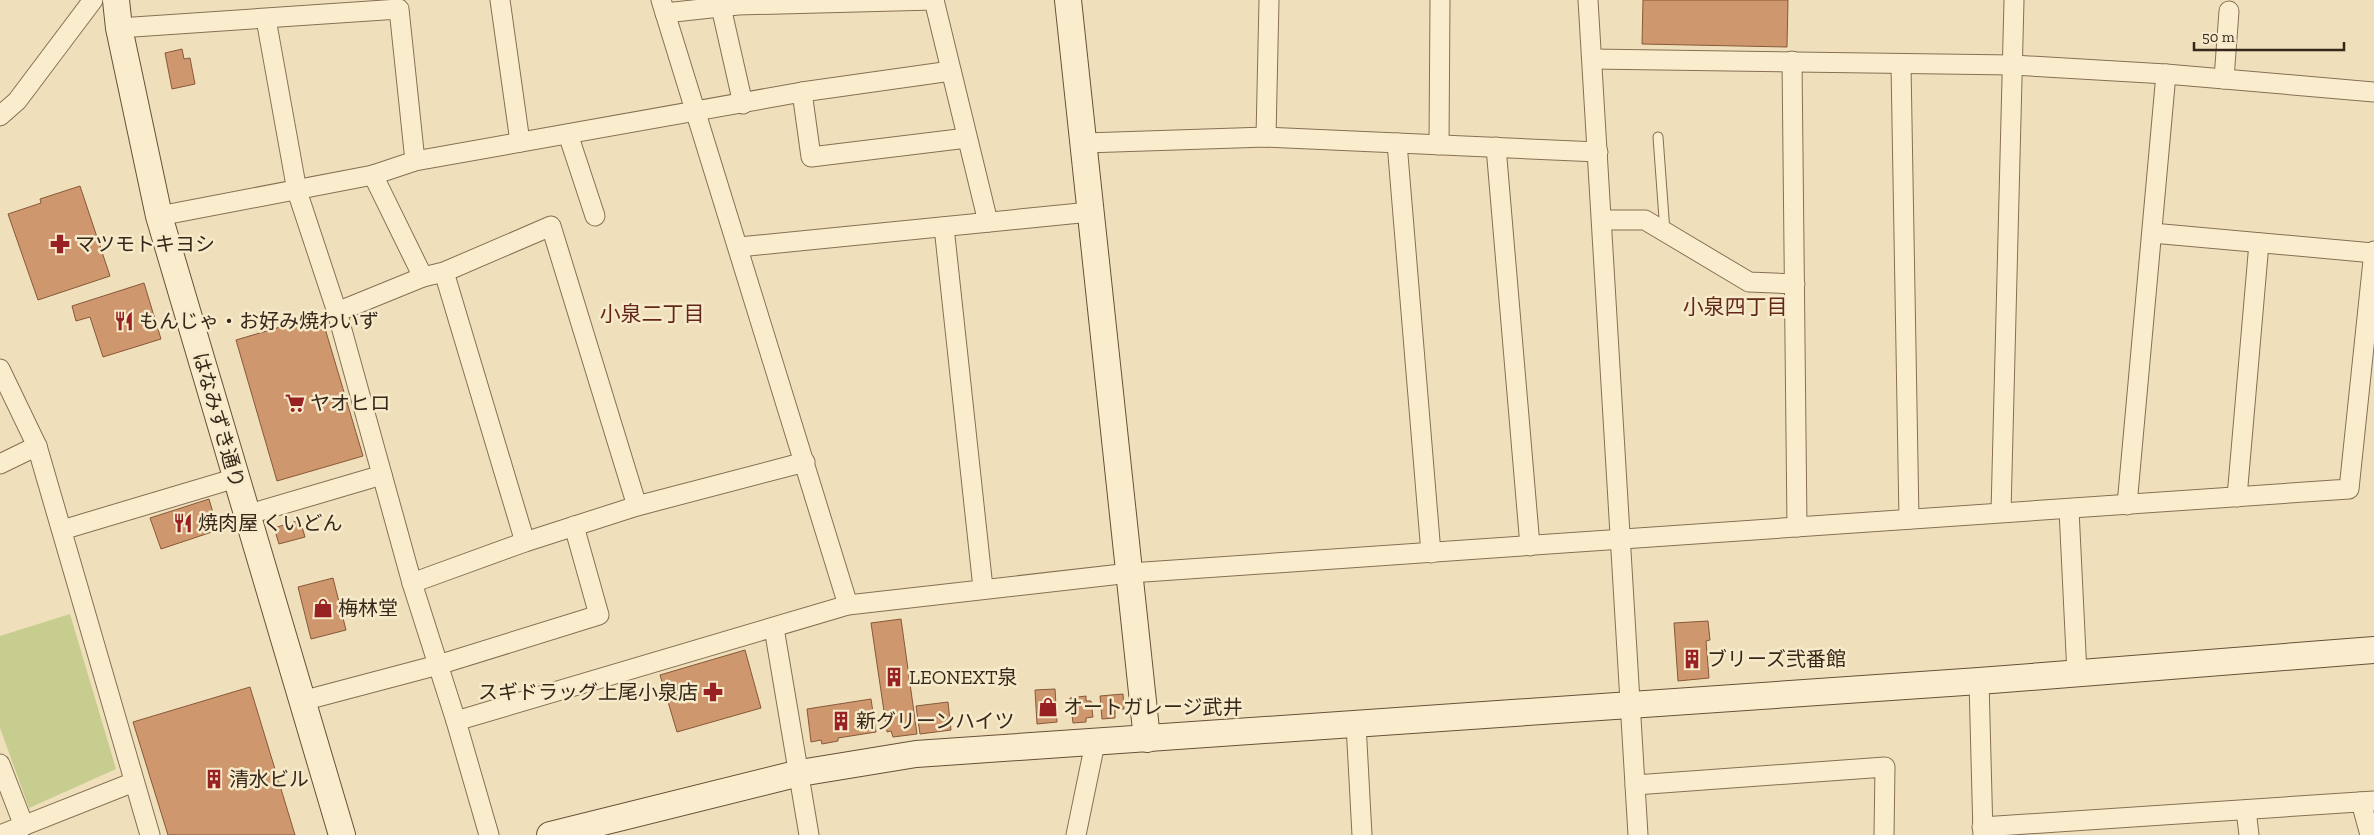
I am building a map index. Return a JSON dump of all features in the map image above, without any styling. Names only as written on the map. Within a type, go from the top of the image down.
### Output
[{"type":"street","points":[[0,116],[17,101],[93,0]]},
{"type":"street","name":"はなみずき通り","points":[[116,0],[119,28],[159,216],[246,516],[342,835]]},
{"type":"street","points":[[500,0],[520,142]]},
{"type":"street","points":[[848,605],[739,247],[663,7],[934,0],[988,222]]},
{"type":"street","points":[[1068,0],[1085,143],[1090,212],[1147,738]]},
{"type":"street","points":[[1266,137],[1269,0]]},
{"type":"street","points":[[1438,145],[1440,0]]},
{"type":"street","points":[[1588,0],[1622,539],[1638,835]]},
{"type":"street","points":[[2002,512],[2014,0]]},
{"type":"street","points":[[119,28],[266,19],[336,7],[399,10],[415,161]]},
{"type":"street","points":[[721,7],[743,104]]},
{"type":"street","points":[[2224,79],[2229,11]]},
{"type":"street","points":[[266,19],[297,191],[336,312],[412,583],[456,721],[489,835]]},
{"type":"street","points":[[1592,59],[1901,65],[2013,65],[2166,74],[2374,92]]},
{"type":"street","points":[[1792,62],[1797,527]]},
{"type":"street","points":[[1901,65],[1909,519]]},
{"type":"street","points":[[159,216],[373,175],[415,161],[802,92],[951,71]]},
{"type":"street","points":[[2127,505],[2166,74]]},
{"type":"street","points":[[802,92],[811,157],[967,138]]},
{"type":"street","points":[[568,134],[596,216]]},
{"type":"street","points":[[1085,143],[1266,137],[1598,152]]},
{"type":"street","points":[[1397,143],[1430,553]]},
{"type":"street","points":[[1496,147],[1530,546]]},
{"type":"street","points":[[373,175],[423,277]]},
{"type":"street","points":[[739,247],[1090,212]]},
{"type":"street","points":[[1602,220],[1645,220],[1748,282],[1795,284]]},
{"type":"street","points":[[336,312],[423,277],[444,272],[551,226],[637,506]]},
{"type":"street","points":[[944,227],[984,588]]},
{"type":"street","points":[[456,721],[848,605],[984,588],[1130,574],[2350,489],[2374,252],[2152,233]]},
{"type":"street","points":[[2237,497],[2259,242]]},
{"type":"street","points":[[444,272],[525,542]]},
{"type":"street","points":[[0,369],[37,446],[150,835]]},
{"type":"street","points":[[0,464],[37,446]]},
{"type":"street","points":[[412,583],[525,542],[637,506],[805,462]]},
{"type":"street","points":[[246,516],[382,475]]},
{"type":"street","points":[[62,530],[236,478]]},
{"type":"street","points":[[2069,510],[2077,674]]},
{"type":"street","points":[[302,701],[438,665],[599,615],[574,526]]},
{"type":"street","points":[[774,628],[809,835]]},
{"type":"street","points":[[550,835],[800,773],[916,754],[1631,706],[2077,674],[2374,650]]},
{"type":"street","points":[[1979,681],[1983,831],[2129,827],[2246,810],[2367,801],[2370,835]]},
{"type":"street","points":[[1356,724],[1362,835]]},
{"type":"street","points":[[1076,835],[1095,742]]},
{"type":"street","points":[[0,764],[24,826]]},
{"type":"street","points":[[1635,785],[1885,767],[1884,835]]},
{"type":"street","points":[[0,835],[134,782]]},
{"type":"street","points":[[2246,810],[2249,835]]},
{"type":"lane","points":[[1658,137],[1665,232]]},
{"type":"green space","points":[[70,614],[116,769],[29,808],[0,728],[0,636]]},
{"type":"building","points":[[1643,0],[1788,0],[1787,47],[1642,44]]},
{"type":"building","points":[[182,49],[184,59],[190,58],[195,84],[172,89],[165,53]]},
{"type":"building","points":[[80,186],[110,276],[38,300],[8,214],[41,203],[40,199]]},
{"type":"building","points":[[144,283],[161,339],[103,357],[90,317],[76,321],[72,306]]},
{"type":"building","points":[[321,315],[363,456],[277,481],[236,340]]},
{"type":"building","points":[[209,499],[218,530],[161,549],[150,518]]},
{"type":"building","points":[[300,520],[305,537],[279,544],[274,528]]},
{"type":"building","points":[[333,578],[346,630],[311,639],[298,587]]},
{"type":"building","name":"LEONEXT泉","points":[[901,619],[917,734],[893,737],[891,731],[887,732],[871,623]]},
{"type":"building","name":"ブリーズ弐番館","points":[[1708,621],[1710,640],[1706,641],[1709,678],[1678,681],[1674,623]]},
{"type":"building","points":[[745,650],[761,708],[677,732],[660,675]]},
{"type":"building","name":"清水ビル","points":[[250,687],[295,835],[168,835],[133,722]]},
{"type":"building","points":[[1055,689],[1057,722],[1037,724],[1035,690]]},
{"type":"building","points":[[1123,694],[1124,709],[1115,709],[1115,718],[1102,719],[1100,696]]},
{"type":"building","points":[[1086,696],[1086,701],[1091,701],[1093,717],[1086,718],[1086,722],[1073,723],[1070,698]]},
{"type":"building","name":"新グリーンハイツ","points":[[871,699],[876,732],[838,738],[838,741],[822,744],[821,740],[811,742],[807,709]]},
{"type":"building","points":[[948,702],[951,730],[920,734],[916,706]]},
{"type":"place","name":"マツモトキヨシ","points":[[60,244]]},
{"type":"place","name":"もんじゃ・お好み焼わいず","points":[[124,321]]},
{"type":"place","name":"ヤオヒロ","points":[[295,403]]},
{"type":"place","name":"焼肉屋 くいどん","points":[[183,523]]},
{"type":"place","name":"梅林堂","points":[[323,608]]},
{"type":"place","name":"ブリーズ弐番館","points":[[1692,659]]},
{"type":"place","name":"LEONEXT泉","points":[[894,677]]},
{"type":"place","name":"スギドラッグ上尾小泉店","points":[[713,692]]},
{"type":"place","name":"オートガレージ武井","points":[[1048,707]]},
{"type":"place","name":"新グリーンハイツ","points":[[841,721]]},
{"type":"place","name":"清水ビル","points":[[214,779]]},
{"type":"district","name":"小泉四丁目","points":[[1735,306]]},
{"type":"district","name":"小泉二丁目","points":[[652,313]]}]
